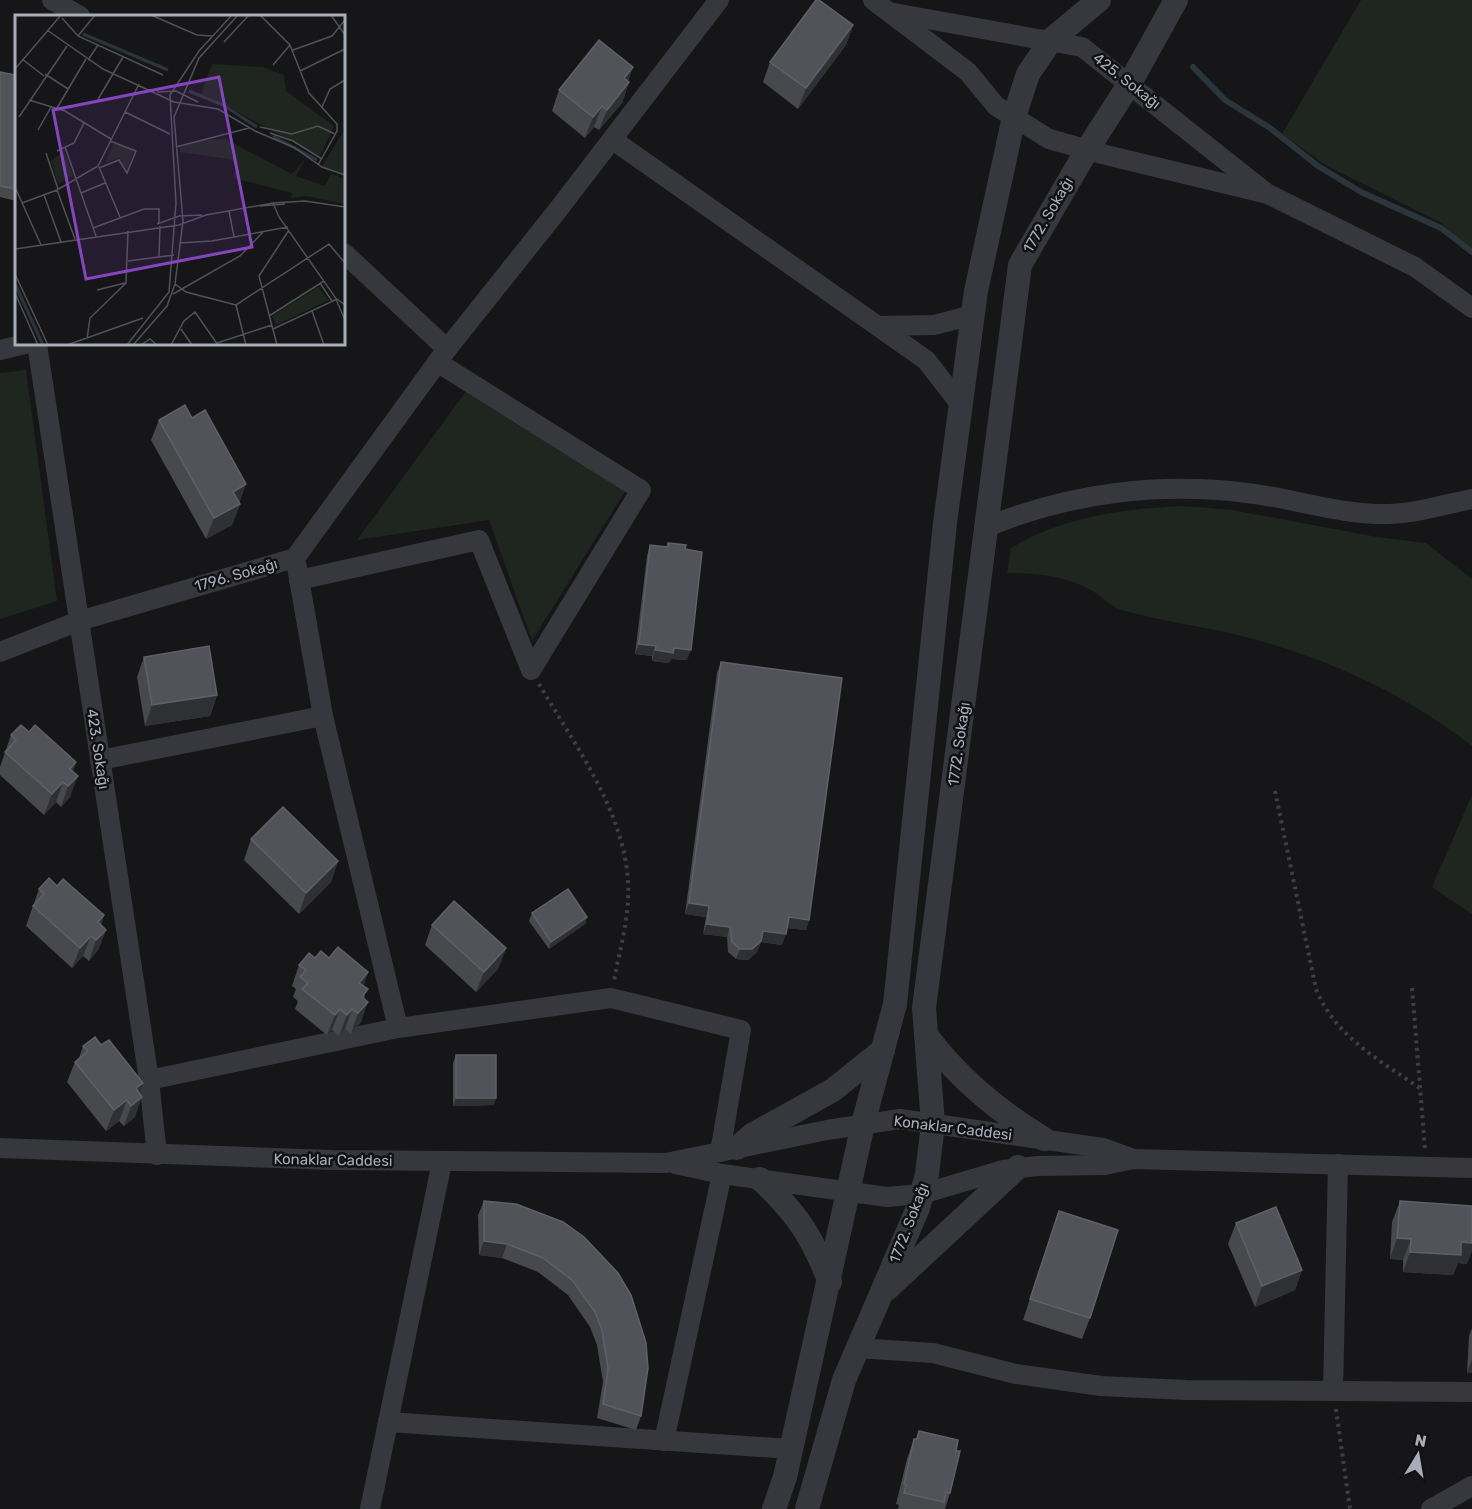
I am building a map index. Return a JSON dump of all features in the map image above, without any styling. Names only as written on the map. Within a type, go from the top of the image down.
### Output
[{"type":"street","points":[[52,0],[78,15]]},
{"type":"street","name":"1796. Sokağı","points":[[0,652],[79,621],[295,558],[442,356],[613,140],[719,0]]},
{"type":"street","points":[[774,1509],[791,1449],[864,1124],[895,1004],[945,523],[973,315],[1014,117],[1028,74],[1052,40],[1099,0]]},
{"type":"street","name":"1772. Sokağı","points":[[807,1509],[844,1380],[922,1194],[931,1152],[933,1124],[924,1008],[1020,265],[1086,150],[1130,83],[1176,0]]},
{"type":"street","name":"425. Sokağı","points":[[881,6],[967,28],[1052,40],[1082,47],[1268,194],[1415,267],[1472,308]]},
{"type":"street","name":"425. Sokağı","points":[[881,6],[968,72],[996,106],[1049,139],[1268,194]]},
{"type":"street","points":[[613,140],[926,360],[961,405]]},
{"type":"street","points":[[345,254],[442,356],[641,490],[531,670]]},
{"type":"street","points":[[880,326],[934,325],[973,315]]},
{"type":"street","points":[[0,350],[22,345]]},
{"type":"street","name":"423. Sokağı","points":[[37,345],[149,1080],[157,1155]]},
{"type":"street","points":[[987,527],[1023,512],[1075,500],[1144,490],[1180,489],[1247,493],[1371,514],[1405,513],[1472,499]]},
{"type":"street","points":[[299,580],[479,540],[531,670]]},
{"type":"street","points":[[295,558],[323,716],[398,1028]]},
{"type":"street","points":[[100,760],[323,716]]},
{"type":"street","points":[[149,1080],[398,1028],[611,998],[741,1030],[728,1150]]},
{"type":"street","points":[[926,1035],[949,1066],[974,1089],[1044,1139]]},
{"type":"street","points":[[728,1150],[833,1090],[883,1050]]},
{"type":"street","name":"Konaklar Caddesi","points":[[666,1163],[900,1119],[1102,1148],[1133,1159]]},
{"type":"street","name":"Konaklar Caddesi","points":[[0,1148],[157,1155],[442,1162],[666,1163],[722,1174],[887,1197],[922,1194],[988,1173],[1018,1167],[1105,1166],[1133,1159],[1472,1168]]},
{"type":"street","points":[[370,1509],[442,1162]]},
{"type":"street","points":[[1333,1391],[1338,1164]]},
{"type":"street","points":[[878,1297],[1018,1167]]},
{"type":"street","points":[[664,1441],[722,1174]]},
{"type":"street","points":[[760,1179],[800,1220],[814,1242],[830,1282]]},
{"type":"street","points":[[857,1348],[933,1353],[1016,1374],[1101,1386],[1472,1392]]},
{"type":"street","points":[[388,1422],[791,1449]]},
{"type":"street","points":[[1431,1509],[1472,1486]]},
{"type":"path","points":[[531,670],[596,782],[624,851],[628,882],[627,918],[611,998]]},
{"type":"path","points":[[1275,791],[1316,989],[1323,1005],[1348,1037],[1421,1089]]},
{"type":"path","points":[[1412,988],[1427,1166]]},
{"type":"path","points":[[1333,1391],[1350,1509]]},
{"type":"shaded area","points":[[1361,0],[1472,0],[1472,252],[1440,222],[1327,166],[1282,134]]},
{"type":"shaded area","points":[[26,370],[57,601],[0,619],[0,373]]},
{"type":"shaded area","points":[[467,390],[629,485],[532,641],[489,520],[357,540]]},
{"type":"shaded area","points":[[1185,506],[1232,510],[1377,537],[1426,543],[1472,579],[1472,746],[1418,709],[1361,678],[1331,665],[1238,635],[1122,610],[1091,590],[1061,578],[1007,573],[1011,548],[1051,529],[1117,512]]},
{"type":"shaded area","points":[[1472,795],[1472,914],[1432,887]]},
{"type":"building","points":[[816,0],[853,25],[806,88],[770,62]]},
{"type":"building","points":[[599,40],[633,67],[624,78],[629,82],[607,110],[602,106],[593,117],[559,90]]},
{"type":"building","points":[[0,72],[15,75],[15,189],[0,186]]},
{"type":"building","points":[[185,405],[192,418],[205,410],[246,484],[233,492],[240,504],[214,518],[159,420]]},
{"type":"building","points":[[668,543],[686,545],[685,549],[702,552],[691,650],[674,648],[673,653],[655,650],[656,646],[639,644],[650,545],[668,547]]},
{"type":"building","points":[[209,646],[217,695],[152,705],[144,657]]},
{"type":"building","points":[[721,662],[842,678],[809,920],[789,917],[786,934],[763,931],[761,941],[752,949],[740,949],[732,942],[730,927],[707,924],[709,906],[689,903]]},
{"type":"building","points":[[21,725],[29,732],[35,725],[76,762],[70,769],[78,776],[68,786],[63,782],[52,794],[5,752],[16,740],[11,735]]},
{"type":"building","points":[[283,807],[338,861],[306,893],[251,839]]},
{"type":"building","points":[[49,878],[57,886],[63,879],[104,915],[98,922],[106,930],[96,940],[91,936],[80,948],[33,906],[44,894],[39,889]]},
{"type":"building","points":[[568,889],[587,917],[551,942],[532,913]]},
{"type":"building","points":[[454,901],[506,948],[484,972],[432,925]]},
{"type":"building","points":[[338,947],[368,972],[359,983],[368,989],[362,997],[368,1002],[358,1013],[352,1009],[347,1015],[340,1009],[335,1015],[302,989],[308,983],[300,977],[306,970],[299,965],[309,953],[315,958],[321,951],[329,958]]},
{"type":"building","points":[[95,1037],[101,1045],[109,1040],[143,1083],[136,1088],[142,1097],[131,1106],[127,1100],[114,1110],[75,1062],[88,1051],[83,1046]]},
{"type":"building","points":[[456,1055],[496,1055],[496,1098],[456,1098]]},
{"type":"building","points":[[484,1201],[516,1204],[563,1222],[584,1237],[618,1273],[631,1295],[646,1343],[648,1368],[641,1416],[603,1404],[608,1368],[602,1330],[595,1312],[573,1281],[543,1258],[507,1244],[484,1241]]},
{"type":"building","points":[[1400,1201],[1472,1206],[1472,1243],[1461,1242],[1461,1255],[1410,1252],[1411,1239],[1397,1238]]},
{"type":"building","points":[[1276,1207],[1302,1270],[1262,1286],[1236,1223]]},
{"type":"building","points":[[1059,1211],[1118,1230],[1090,1318],[1030,1299]]},
{"type":"building","points":[[919,1431],[958,1440],[956,1451],[960,1451],[950,1493],[946,1492],[944,1502],[904,1493],[914,1439],[917,1439]]},
{"type":"waterway","points":[[1193,67],[1225,100],[1270,128],[1318,166],[1361,192],[1441,228],[1472,252]]}]
